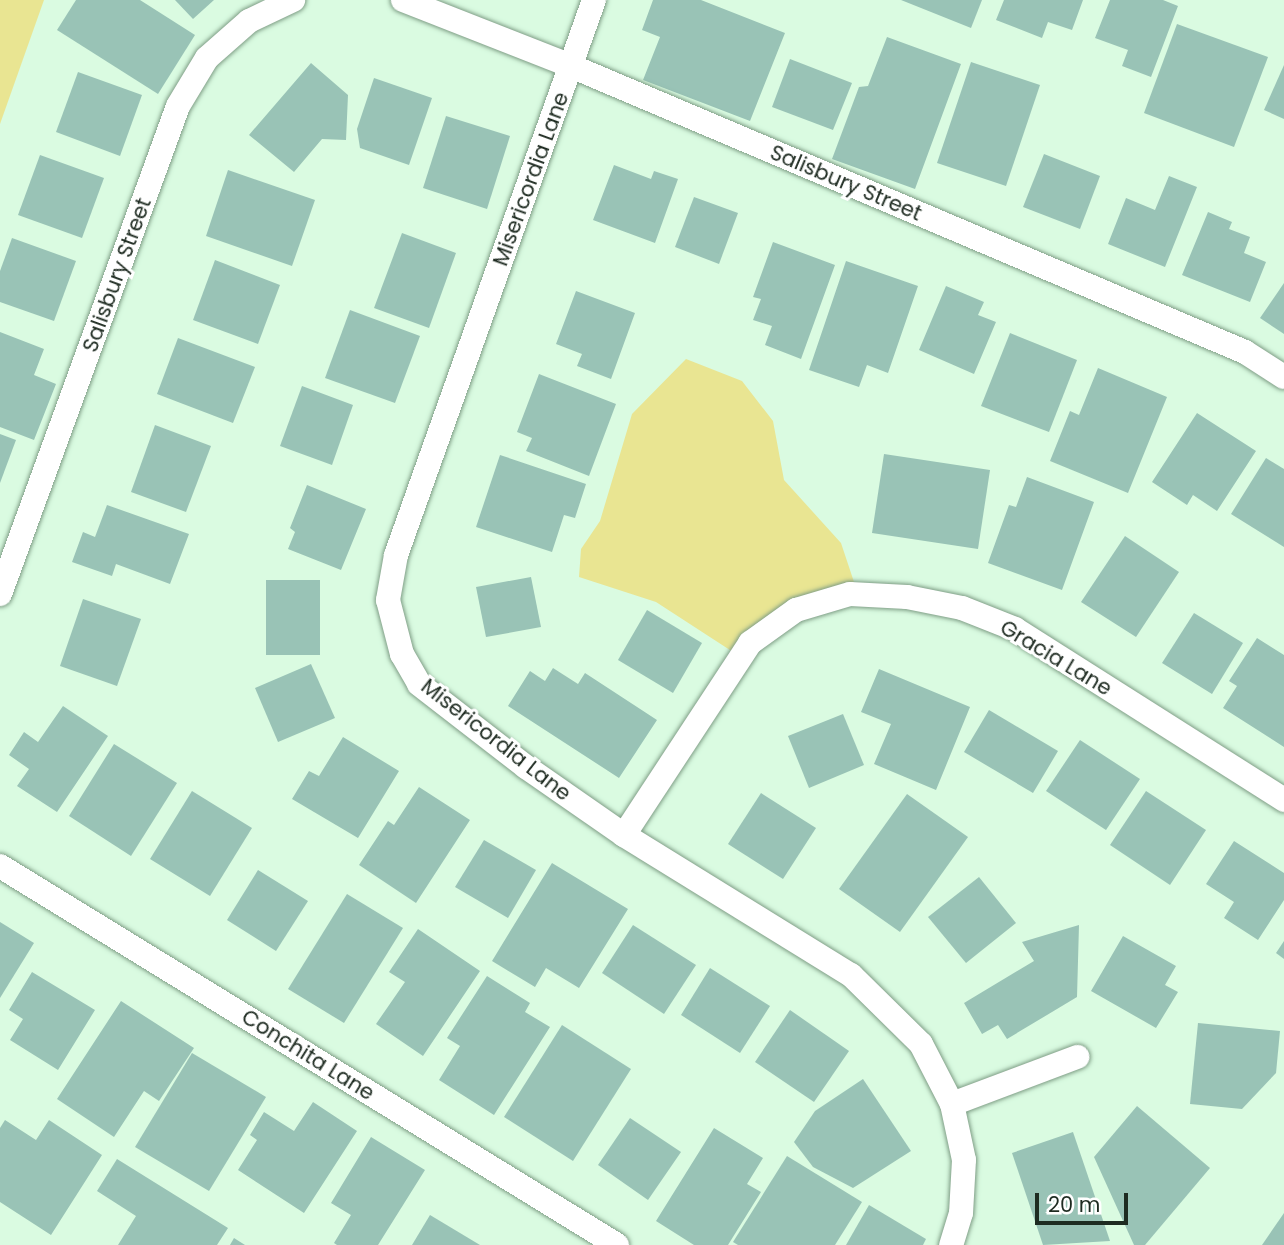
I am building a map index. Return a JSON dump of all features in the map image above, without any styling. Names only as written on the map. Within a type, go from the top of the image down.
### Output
[{"type":"street","name":"Salisbury Street","points":[[0,594],[178,106],[207,58],[248,21],[293,0]]},
{"type":"street","name":"Salisbury Street","points":[[403,0],[571,66],[1245,352],[1284,377]]},
{"type":"street","name":"Misericordia Lane","points":[[594,0],[396,555],[388,600],[402,654],[419,684],[624,835],[851,975],[921,1044],[952,1104],[964,1160],[961,1213],[951,1245]]},
{"type":"street","name":"Gracia Lane","points":[[624,835],[750,643],[796,610],[850,594],[907,597],[962,608],[1015,629],[1284,800]]},
{"type":"street","name":"Conchita Lane","points":[[0,866],[617,1245]]},
{"type":"street","points":[[952,1104],[1077,1057]]},
{"type":"shaded area","points":[[0,0],[44,0],[0,124]]},
{"type":"shaded area","points":[[686,359],[742,381],[773,421],[784,480],[841,543],[856,588],[733,652],[656,602],[579,577],[581,549],[600,521],[632,414]]},
{"type":"building","points":[[76,0],[140,0],[195,35],[158,94],[57,30]]},
{"type":"building","points":[[175,0],[214,0],[193,19]]},
{"type":"building","points":[[653,0],[701,0],[785,33],[750,121],[643,80],[660,37],[642,30]]},
{"type":"building","points":[[901,0],[982,0],[971,28]]},
{"type":"building","points":[[1004,0],[1083,0],[1072,30],[1048,22],[1042,38],[996,20]]},
{"type":"building","points":[[1110,0],[1163,0],[1178,6],[1151,77],[1122,66],[1128,50],[1095,38]]},
{"type":"building","points":[[1177,24],[1268,57],[1234,147],[1144,113]]},
{"type":"building","points":[[887,37],[961,64],[915,189],[832,159],[859,87],[868,86]]},
{"type":"building","points":[[790,59],[852,83],[833,130],[772,107]]},
{"type":"building","points":[[971,62],[1040,85],[1006,186],[937,163]]},
{"type":"building","points":[[311,63],[348,95],[346,140],[322,139],[294,172],[249,135]]},
{"type":"building","points":[[1284,65],[1284,119],[1264,110]]},
{"type":"building","points":[[78,72],[142,95],[120,156],[56,132]]},
{"type":"building","points":[[374,78],[432,98],[409,165],[360,148],[357,129]]},
{"type":"building","points":[[446,116],[510,136],[487,209],[423,188]]},
{"type":"building","points":[[1044,154],[1100,176],[1080,229],[1023,207]]},
{"type":"building","points":[[40,155],[104,178],[82,238],[18,215]]},
{"type":"building","points":[[614,165],[651,179],[654,171],[678,179],[655,243],[593,220]]},
{"type":"building","points":[[228,170],[315,200],[292,266],[206,236]]},
{"type":"building","points":[[1169,176],[1197,187],[1165,267],[1108,244],[1126,198],[1155,210]]},
{"type":"building","points":[[694,197],[738,213],[719,264],[675,247]]},
{"type":"building","points":[[1208,212],[1232,222],[1229,229],[1250,237],[1244,253],[1266,262],[1250,302],[1182,275]]},
{"type":"building","points":[[402,233],[456,253],[429,328],[374,308]]},
{"type":"building","points":[[12,238],[76,261],[54,321],[0,302],[0,271]]},
{"type":"building","points":[[773,242],[835,265],[801,359],[765,345],[772,326],[753,320],[761,299],[753,297]]},
{"type":"building","points":[[215,260],[280,285],[258,344],[193,320]]},
{"type":"building","points":[[846,261],[918,286],[888,373],[867,365],[859,387],[809,370]]},
{"type":"building","points":[[1284,283],[1284,334],[1260,318]]},
{"type":"building","points":[[946,286],[984,302],[978,315],[996,322],[974,374],[919,350]]},
{"type":"building","points":[[576,291],[635,313],[611,379],[577,366],[582,354],[556,344]]},
{"type":"building","points":[[350,310],[420,336],[395,403],[325,378]]},
{"type":"building","points":[[0,332],[44,349],[34,375],[56,384],[34,440],[0,427]]},
{"type":"building","points":[[1010,333],[1077,360],[1049,432],[981,406]]},
{"type":"building","points":[[178,338],[255,367],[233,423],[157,394]]},
{"type":"building","points":[[1098,368],[1167,397],[1128,493],[1050,461],[1070,411],[1079,415]]},
{"type":"building","points":[[539,374],[616,404],[589,476],[526,451],[532,438],[517,432]]},
{"type":"building","points":[[302,386],[353,405],[332,465],[280,446]]},
{"type":"building","points":[[1197,413],[1256,451],[1217,511],[1193,495],[1187,505],[1152,482]]},
{"type":"building","points":[[155,425],[211,446],[186,512],[131,492]]},
{"type":"building","points":[[0,434],[16,440],[0,483]]},
{"type":"building","points":[[884,454],[990,470],[978,549],[872,533]]},
{"type":"building","points":[[500,455],[586,484],[575,518],[564,515],[552,552],[476,527]]},
{"type":"building","points":[[1266,458],[1284,469],[1284,547],[1231,514]]},
{"type":"building","points":[[1027,477],[1094,502],[1062,590],[988,563],[1009,505],[1016,507]]},
{"type":"building","points":[[307,485],[366,509],[341,570],[288,549],[295,532],[290,528]]},
{"type":"building","points":[[107,505],[189,534],[170,584],[116,564],[112,576],[72,562],[83,532],[95,537]]},
{"type":"building","points":[[1125,536],[1179,572],[1136,637],[1081,602]]},
{"type":"building","points":[[531,577],[541,627],[486,637],[476,587]]},
{"type":"building","points":[[266,580],[320,580],[320,655],[266,655]]},
{"type":"building","points":[[83,599],[141,619],[117,686],[60,666]]},
{"type":"building","points":[[647,610],[702,643],[673,693],[618,660]]},
{"type":"building","points":[[1194,613],[1243,643],[1212,694],[1162,663]]},
{"type":"building","points":[[1257,638],[1284,655],[1284,747],[1223,708],[1237,686],[1229,681]]},
{"type":"building","points":[[311,664],[335,718],[278,742],[255,688]]},
{"type":"building","points":[[553,668],[578,684],[585,673],[657,720],[619,778],[508,706],[530,671],[545,681]]},
{"type":"building","points":[[879,669],[970,707],[936,790],[874,764],[891,724],[861,712]]},
{"type":"building","points":[[63,706],[108,736],[57,812],[17,786],[29,769],[9,755],[24,732],[38,742]]},
{"type":"building","points":[[989,710],[1058,751],[1033,793],[964,752]]},
{"type":"building","points":[[843,714],[864,765],[809,788],[788,736]]},
{"type":"building","points":[[343,737],[399,771],[358,838],[292,799],[309,771],[319,776]]},
{"type":"building","points":[[1080,740],[1140,779],[1106,830],[1046,791]]},
{"type":"building","points":[[114,744],[177,783],[131,856],[69,816]]},
{"type":"building","points":[[419,787],[470,820],[416,903],[359,865],[388,821],[394,825]]},
{"type":"building","points":[[192,791],[252,828],[210,896],[150,859]]},
{"type":"building","points":[[1146,791],[1206,830],[1170,885],[1110,845]]},
{"type":"building","points":[[761,793],[816,828],[783,879],[728,844]]},
{"type":"building","points":[[907,794],[968,837],[900,932],[839,889]]},
{"type":"building","points":[[484,840],[536,870],[508,918],[455,887]]},
{"type":"building","points":[[1234,841],[1284,873],[1284,900],[1258,940],[1224,918],[1234,902],[1206,884]]},
{"type":"building","points":[[552,863],[628,909],[579,988],[546,968],[535,987],[492,961]]},
{"type":"building","points":[[258,870],[308,901],[276,951],[227,920]]},
{"type":"building","points":[[979,877],[1016,923],[966,963],[928,917]]},
{"type":"building","points":[[347,894],[403,928],[344,1023],[288,989]]},
{"type":"building","points":[[0,922],[34,943],[0,998]]},
{"type":"building","points":[[633,925],[696,965],[664,1014],[602,973]]},
{"type":"building","points":[[1079,925],[1077,997],[1007,1039],[998,1025],[982,1034],[964,1003],[1034,961],[1022,942]]},
{"type":"building","points":[[418,929],[480,971],[423,1056],[376,1024],[405,982],[389,972]]},
{"type":"building","points":[[1123,936],[1176,966],[1165,985],[1178,992],[1156,1028],[1091,991]]},
{"type":"building","points":[[1284,941],[1284,959],[1276,953]]},
{"type":"building","points":[[710,968],[770,1006],[740,1053],[681,1015]]},
{"type":"building","points":[[32,972],[95,1010],[58,1070],[10,1040],[23,1019],[9,1010]]},
{"type":"building","points":[[487,976],[530,1003],[525,1012],[550,1027],[494,1115],[439,1080],[460,1046],[447,1038]]},
{"type":"building","points":[[121,1001],[194,1048],[159,1101],[144,1091],[114,1137],[57,1099]]},
{"type":"building","points":[[790,1010],[849,1051],[814,1102],[755,1062]]},
{"type":"building","points":[[1198,1023],[1280,1031],[1276,1073],[1242,1109],[1190,1104]]},
{"type":"building","points":[[562,1025],[631,1069],[573,1161],[504,1117]]},
{"type":"building","points":[[192,1053],[266,1097],[209,1191],[135,1147]]},
{"type":"building","points":[[863,1079],[911,1151],[853,1188],[813,1167],[794,1142],[815,1111]]},
{"type":"building","points":[[313,1102],[357,1131],[304,1213],[238,1170],[257,1140],[250,1135],[264,1112],[294,1131]]},
{"type":"building","points":[[1137,1106],[1210,1168],[1145,1245],[1134,1245],[1094,1157]]},
{"type":"building","points":[[630,1118],[681,1152],[648,1200],[598,1165]]},
{"type":"building","points":[[5,1120],[36,1140],[49,1120],[102,1155],[51,1235],[0,1202],[0,1128]]},
{"type":"building","points":[[714,1128],[763,1158],[747,1184],[761,1192],[728,1245],[694,1245],[656,1221]]},
{"type":"building","points":[[1073,1132],[1110,1241],[1043,1245],[1012,1153]]},
{"type":"building","points":[[371,1137],[425,1170],[378,1245],[337,1245],[334,1243],[351,1215],[331,1203]]},
{"type":"building","points":[[787,1156],[862,1202],[835,1245],[738,1245],[733,1242]]},
{"type":"building","points":[[117,1159],[228,1228],[217,1245],[118,1245],[136,1216],[97,1191]]},
{"type":"building","points":[[869,1205],[926,1239],[923,1245],[846,1245]]},
{"type":"building","points":[[1284,1213],[1284,1245],[1262,1245]]},
{"type":"building","points":[[430,1215],[480,1245],[412,1245]]},
{"type":"building","points":[[234,1238],[245,1245],[230,1245]]}]
